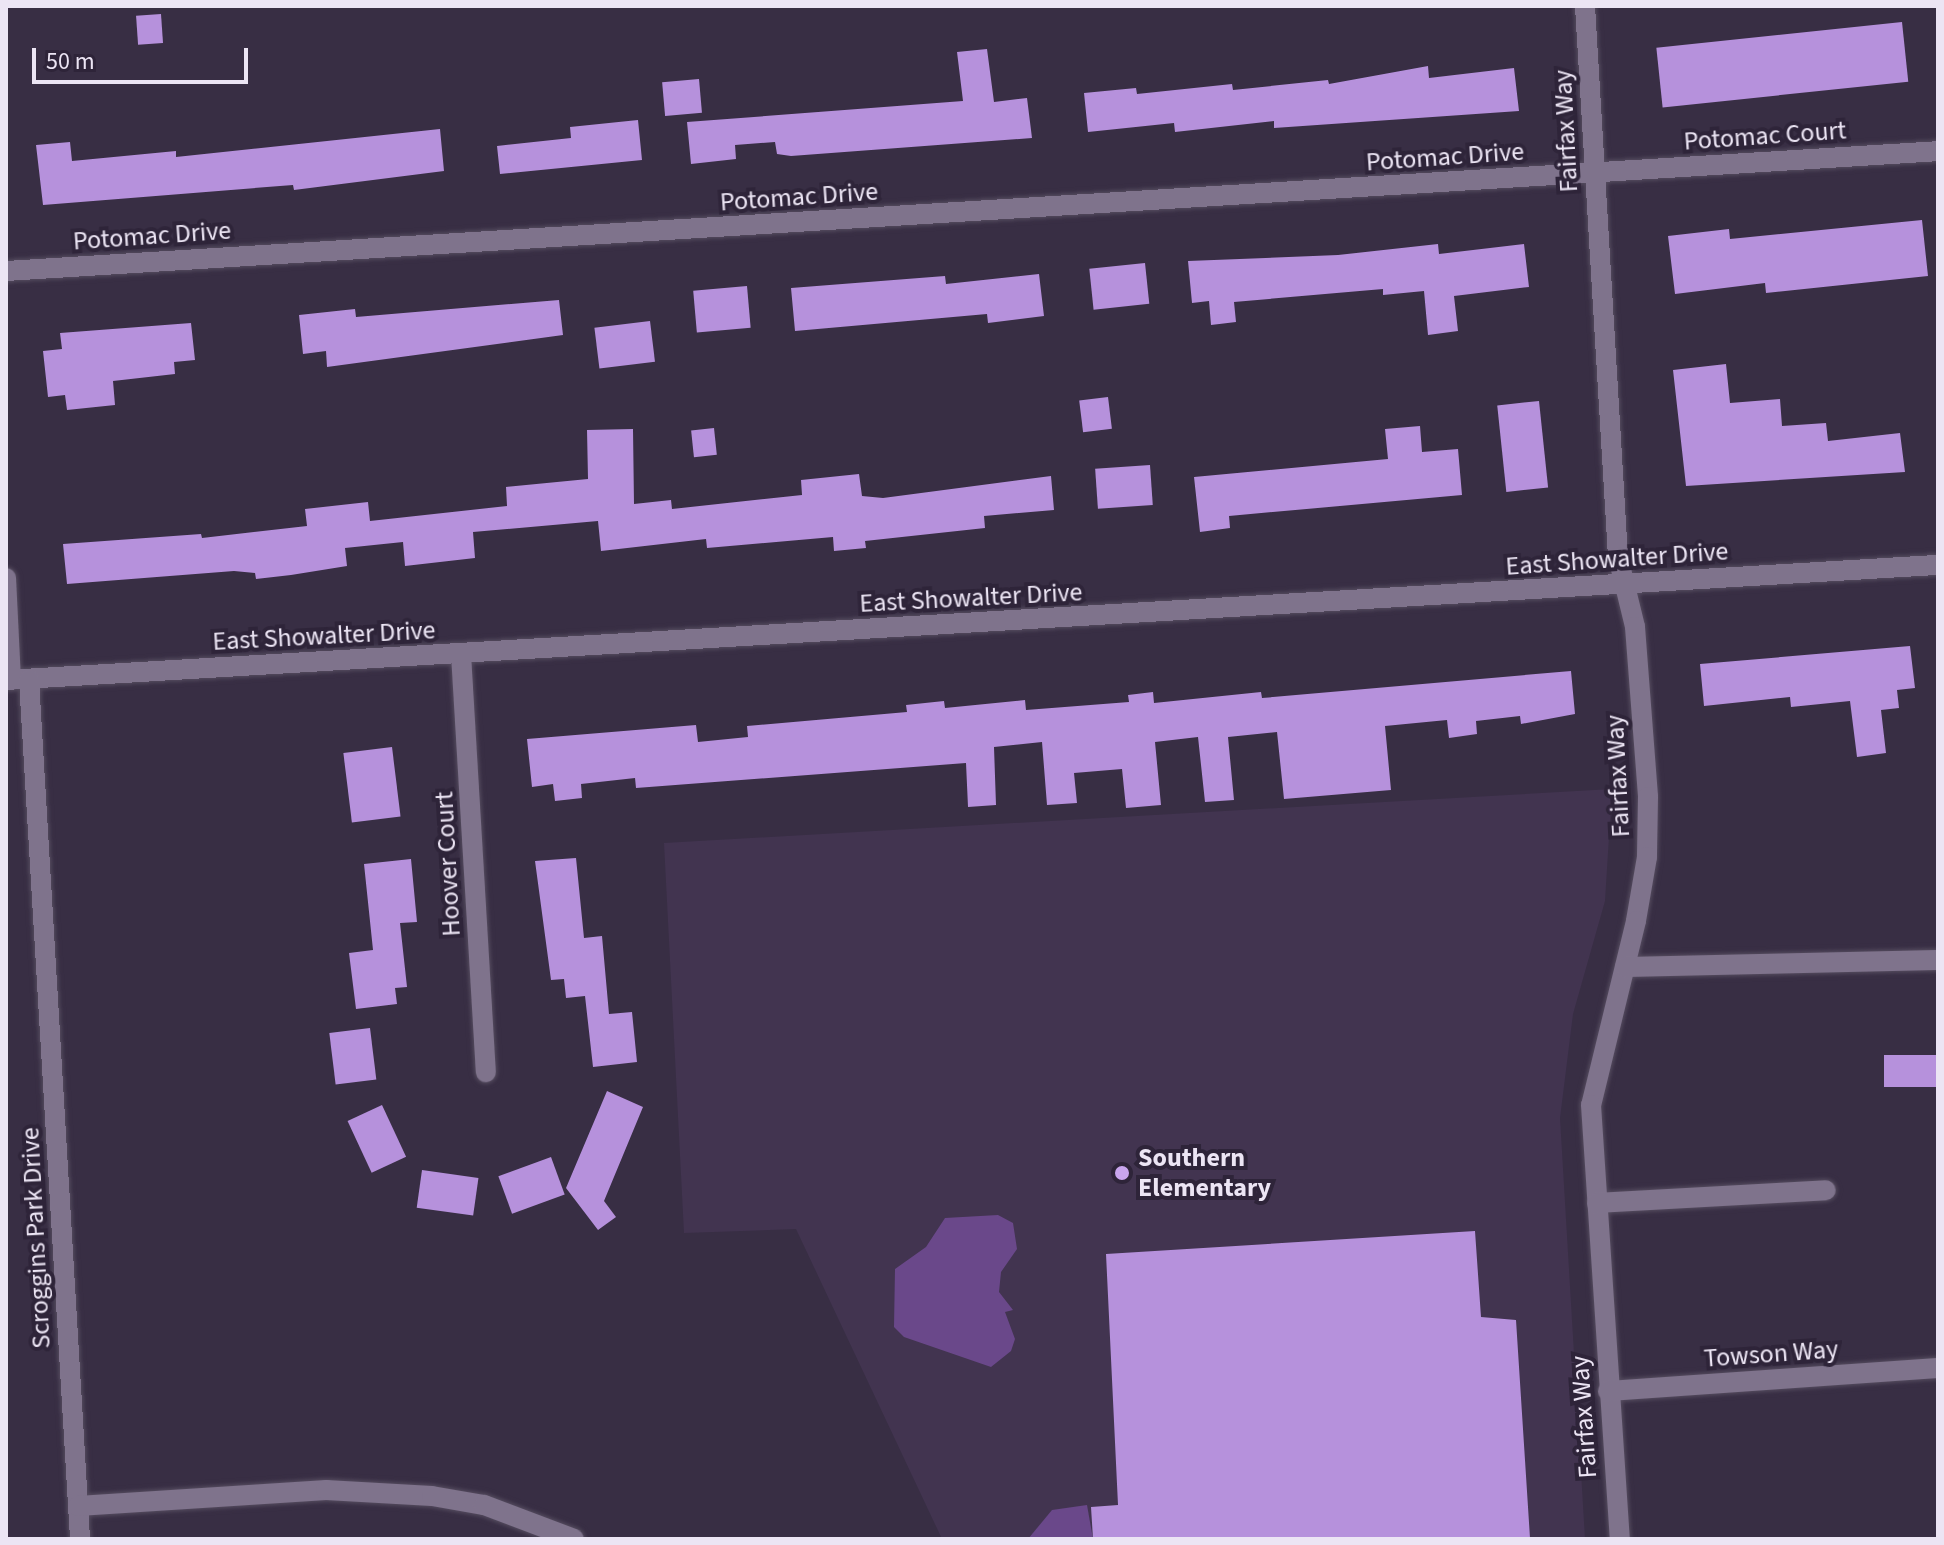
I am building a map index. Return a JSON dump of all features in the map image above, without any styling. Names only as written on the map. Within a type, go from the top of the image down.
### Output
[{"type":"street","name":"Fairfax Way","points":[[1585,6],[1618,557],[1635,627],[1648,797],[1647,857],[1625,967],[1591,1105],[1620,1539]]},
{"type":"street","name":"Potomac Court","points":[[1595,173],[1938,151]]},
{"type":"street","name":"Potomac Drive","points":[[6,271],[1595,173]]},
{"type":"street","name":"East Showalter Drive","points":[[15,680],[1938,565]]},
{"type":"street","name":"Scroggins Park Drive","points":[[6,578],[80,1539]]},
{"type":"street","name":"Hoover Court","points":[[461,654],[486,1072]]},
{"type":"street","points":[[1625,967],[1938,960]]},
{"type":"street","points":[[1597,1203],[1826,1190]]},
{"type":"street","name":"Towson Way","points":[[1608,1391],[1938,1368]]},
{"type":"street","points":[[78,1506],[326,1490],[432,1496],[484,1505],[574,1539]]},
{"type":"shaded area","name":"Southern Elementary","points":[[1612,789],[1605,901],[1573,1014],[1560,1118],[1585,1539],[942,1539],[796,1229],[684,1233],[664,843]]},
{"type":"shaded area","points":[[998,1215],[1013,1223],[1017,1249],[1001,1272],[999,1292],[1013,1310],[1005,1312],[1015,1339],[1011,1351],[991,1367],[904,1337],[894,1327],[895,1269],[926,1247],[945,1218]]},
{"type":"shaded area","points":[[1087,1505],[1093,1539],[1028,1539],[1052,1510]]},
{"type":"building","points":[[161,14],[163,43],[138,45],[136,16]]},
{"type":"building","points":[[1902,22],[1908,82],[1663,107],[1656,48]]},
{"type":"building","points":[[987,49],[994,102],[1027,98],[1032,138],[791,156],[777,154],[775,142],[735,145],[736,159],[691,164],[687,122],[963,101],[957,52]]},
{"type":"building","points":[[1428,66],[1429,78],[1514,68],[1519,111],[1274,128],[1274,121],[1175,132],[1174,123],[1088,132],[1084,93],[1136,88],[1137,94],[1232,84],[1233,90],[1328,80],[1329,84]]},
{"type":"building","points":[[699,79],[702,113],[665,116],[662,82]]},
{"type":"building","points":[[638,120],[642,160],[500,174],[497,146],[571,138],[570,127]]},
{"type":"building","points":[[440,129],[444,171],[294,190],[293,185],[43,205],[36,145],[70,142],[72,161],[176,151],[176,157]]},
{"type":"building","points":[[1922,220],[1928,276],[1766,293],[1765,283],[1675,294],[1668,236],[1729,229],[1730,239]]},
{"type":"building","points":[[1438,244],[1439,254],[1524,244],[1529,287],[1454,296],[1458,331],[1428,335],[1424,291],[1383,295],[1383,289],[1234,302],[1236,322],[1211,325],[1209,301],[1192,303],[1188,261],[1338,255]]},
{"type":"building","points":[[1145,263],[1149,304],[1094,310],[1089,269]]},
{"type":"building","points":[[1039,274],[1044,316],[988,323],[987,314],[795,331],[791,288],[945,276],[946,284]]},
{"type":"building","points":[[747,286],[751,328],[697,333],[693,291]]},
{"type":"building","points":[[559,300],[563,335],[327,367],[326,351],[303,354],[299,315],[355,309],[356,317]]},
{"type":"building","points":[[650,321],[655,362],[599,369],[594,328]]},
{"type":"building","points":[[191,323],[195,360],[174,362],[175,374],[113,381],[115,405],[67,410],[65,395],[48,397],[43,351],[62,349],[60,333]]},
{"type":"building","points":[[1726,364],[1730,403],[1780,399],[1782,426],[1826,423],[1828,441],[1900,433],[1905,472],[1686,486],[1673,370]]},
{"type":"building","points":[[1108,397],[1112,429],[1083,432],[1079,401]]},
{"type":"building","points":[[1539,401],[1548,488],[1506,492],[1497,405]]},
{"type":"building","points":[[1420,426],[1422,452],[1458,449],[1462,495],[1229,516],[1230,528],[1200,532],[1194,477],[1388,459],[1385,429]]},
{"type":"building","points":[[714,428],[717,455],[694,457],[691,430]]},
{"type":"building","points":[[633,429],[634,504],[671,500],[672,509],[802,495],[801,480],[859,474],[862,496],[883,498],[1051,476],[1054,510],[984,516],[985,528],[865,541],[866,548],[834,551],[833,537],[707,548],[706,539],[601,551],[598,521],[473,532],[475,558],[405,566],[403,542],[345,548],[347,566],[291,575],[256,579],[255,573],[234,571],[67,584],[63,544],[201,534],[202,538],[307,526],[305,509],[368,502],[370,521],[507,506],[506,487],[588,479],[587,430]]},
{"type":"building","points":[[1150,465],[1153,505],[1098,509],[1095,469]]},
{"type":"building","points":[[1910,646],[1915,688],[1897,690],[1899,708],[1881,710],[1886,753],[1857,757],[1850,701],[1791,707],[1790,697],[1704,706],[1700,664]]},
{"type":"building","points":[[1571,671],[1575,714],[1521,724],[1520,716],[1476,721],[1477,734],[1449,738],[1447,720],[1385,726],[1391,790],[1284,799],[1277,732],[1228,737],[1234,800],[1205,802],[1198,737],[1155,742],[1161,805],[1126,808],[1122,769],[1074,773],[1077,803],[1047,805],[1042,742],[994,747],[996,805],[968,807],[966,763],[636,788],[635,778],[581,784],[582,798],[555,801],[553,784],[532,787],[527,739],[696,725],[698,742],[748,737],[747,726],[907,712],[906,705],[944,701],[945,708],[1025,700],[1026,710],[1129,702],[1128,695],[1153,692],[1154,703],[1261,692],[1262,698]]},
{"type":"building","points":[[392,747],[401,816],[352,822],[343,753]]},
{"type":"building","points":[[576,858],[584,938],[602,936],[609,1014],[632,1012],[637,1062],[593,1067],[585,996],[566,998],[564,979],[551,980],[535,861]]},
{"type":"building","points":[[411,859],[417,922],[400,923],[407,987],[395,988],[397,1004],[356,1009],[349,953],[373,950],[364,864]]},
{"type":"building","points":[[370,1028],[376,1080],[336,1085],[329,1033]]},
{"type":"building","points":[[1884,1055],[1938,1055],[1938,1087],[1884,1087]]},
{"type":"building","points":[[607,1091],[643,1107],[604,1201],[616,1217],[598,1230],[566,1188]]},
{"type":"building","points":[[382,1105],[406,1157],[372,1173],[348,1121]]},
{"type":"building","points":[[551,1157],[565,1195],[512,1214],[498,1176]]},
{"type":"building","points":[[422,1170],[478,1178],[473,1216],[417,1208]]},
{"type":"building","points":[[1475,1231],[1481,1317],[1516,1320],[1530,1538],[1093,1539],[1091,1507],[1118,1505],[1106,1254]]},
{"type":"place","name":"Southern Elementary","points":[[1122,1173]]}]
